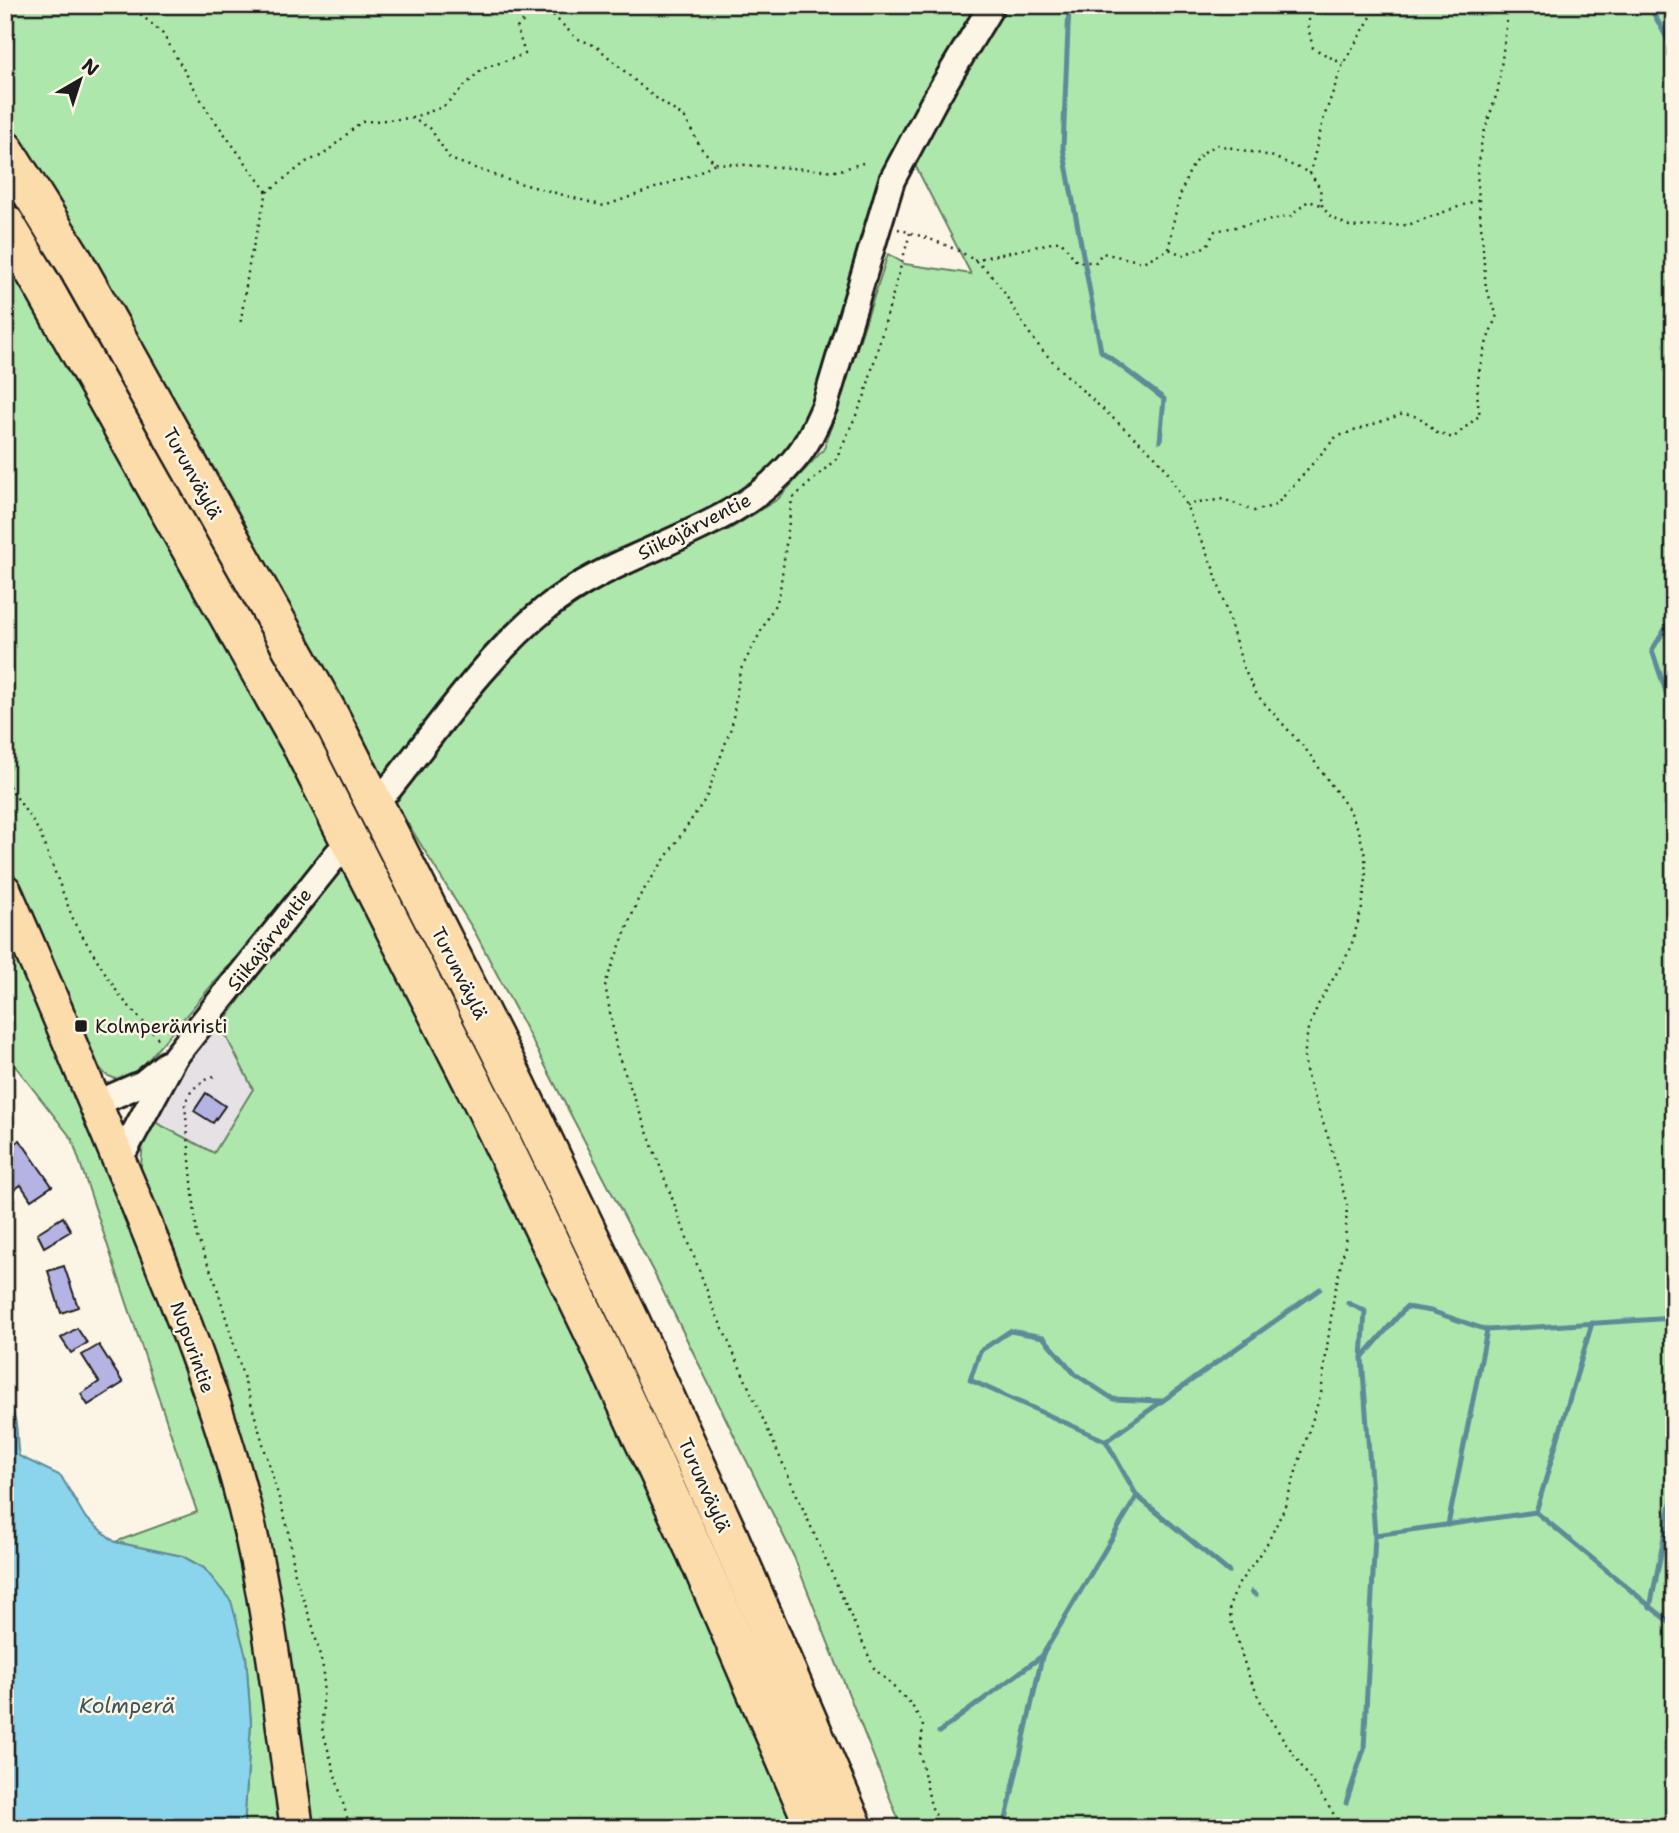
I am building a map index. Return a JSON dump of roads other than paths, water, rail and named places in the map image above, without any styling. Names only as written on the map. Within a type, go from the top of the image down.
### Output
[{"type":"highway","name":"Turunväylä","points":[[5,150],[74,261],[331,718],[510,1070],[699,1471],[854,1828]]},
{"type":"highway","name":"Turunväylä","points":[[5,223],[300,743],[484,1105],[696,1553],[815,1828]]},
{"type":"main road","name":"Nupurintie","points":[[5,891],[67,1033],[194,1345],[244,1507],[263,1592],[298,1828]]},
{"type":"street","name":"Siikajärventie","points":[[389,789],[482,673],[545,609],[582,583],[752,498],[794,461],[809,440],[825,405],[892,180],[934,102],[992,5]]},
{"type":"street","name":"Siikajärventie","points":[[175,1057],[337,853]]},
{"type":"street","points":[[95,1104],[143,1083],[175,1057]]},
{"type":"street","points":[[119,1161],[175,1057]]},
{"type":"water","name":"Kolmperä","points":[[5,1403],[15,1421],[19,1456],[61,1476],[85,1517],[115,1542],[182,1556],[204,1568],[231,1601],[246,1656],[251,1723],[244,1828],[5,1828]]},
{"type":"waterway","points":[[1069,5],[1063,148],[1101,351],[1164,399],[1160,441]]},
{"type":"waterway","points":[[1649,5],[1674,51]]},
{"type":"waterway","points":[[1674,615],[1652,650],[1667,695],[1674,696]]},
{"type":"waterway","points":[[1161,1401],[1113,1399],[1075,1374],[1043,1337],[1010,1331],[980,1351],[970,1380],[1106,1441],[1320,1289]]},
{"type":"waterway","points":[[1348,1303],[1365,1311],[1362,1358]]},
{"type":"waterway","points":[[1674,1318],[1487,1330],[1431,1311],[1406,1307],[1362,1358],[1375,1535],[1536,1512],[1674,1626]]},
{"type":"waterway","points":[[1536,1512],[1592,1323]]},
{"type":"waterway","points":[[1448,1525],[1487,1330]]},
{"type":"waterway","points":[[1106,1441],[1137,1496],[1229,1572]]},
{"type":"waterway","points":[[1650,1608],[1674,1488]]},
{"type":"waterway","points":[[939,1732],[1042,1656],[1137,1496]]},
{"type":"waterway","points":[[1346,1803],[1364,1749],[1375,1535]]},
{"type":"waterway","points":[[1252,1592],[1256,1595]]},
{"type":"waterway","points":[[1004,1828],[1042,1657]]},
{"type":"place","name":"Kolmperänristi","points":[[81,1026]]}]
